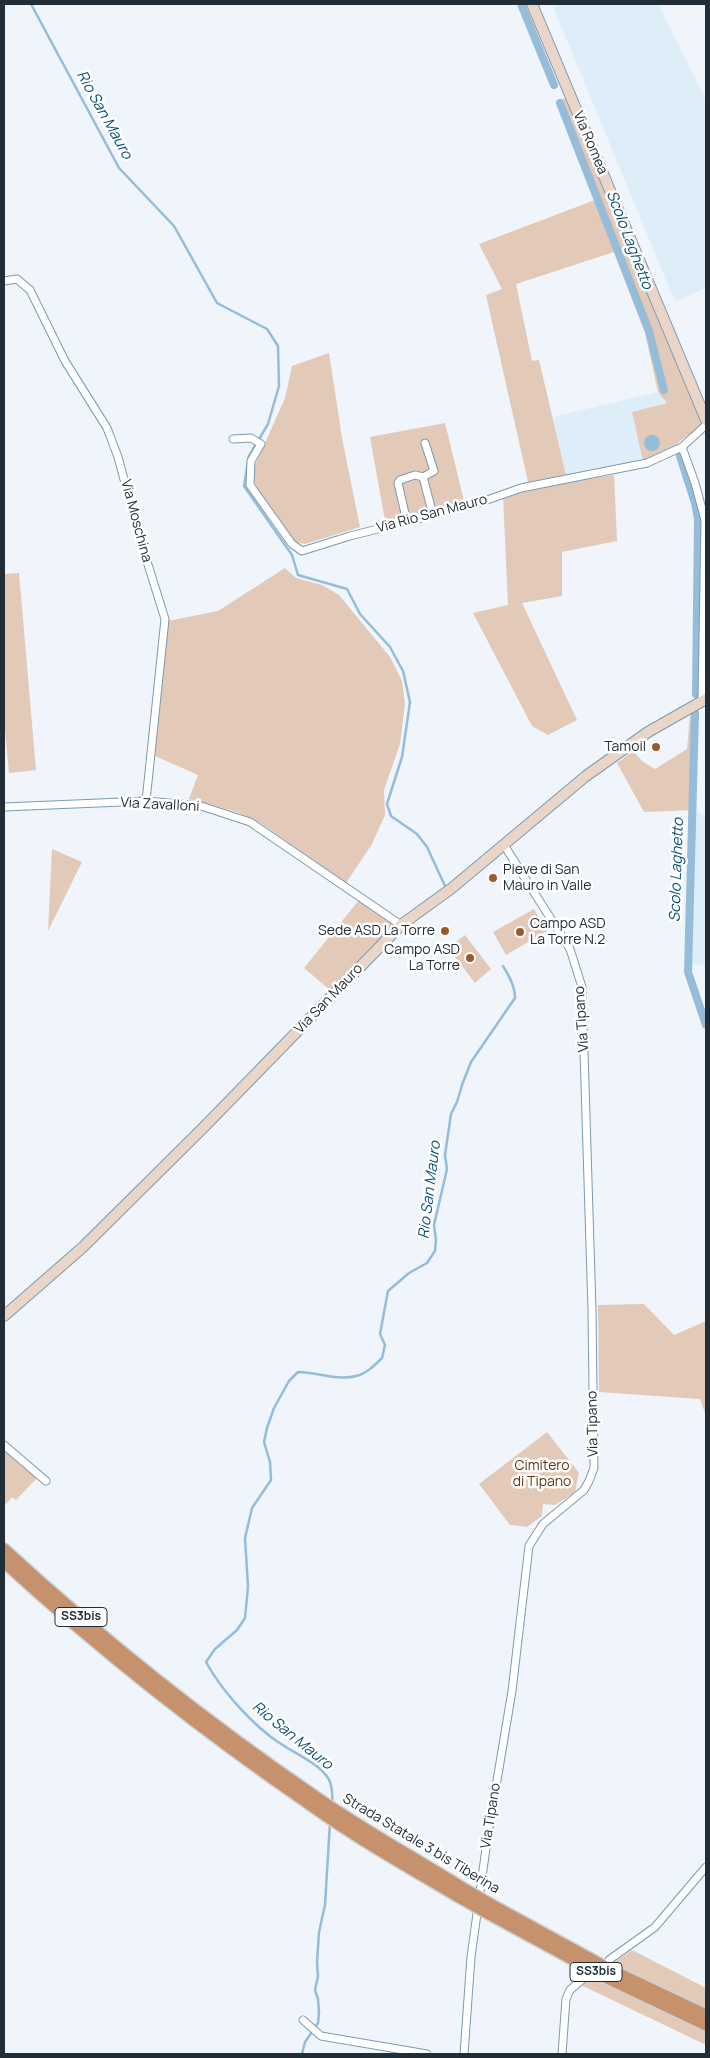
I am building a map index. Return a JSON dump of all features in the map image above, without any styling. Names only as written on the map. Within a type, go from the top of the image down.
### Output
[{"type":"highway","name":"Strada Statale 3 bis Tiberina","points":[[4,1549],[108,1640],[158,1687]]},
{"type":"highway","name":"Strada Statale 3 bis Tiberina","points":[[4,1562],[66,1616],[158,1687],[314,1802],[490,1910],[605,1977],[706,2025]]},
{"type":"highway","name":"Strada Statale 3 bis Tiberina","points":[[490,1910],[706,2015]]},
{"type":"main road","name":"Via Romea","points":[[532,4],[706,420]]},
{"type":"main road","name":"Via San Mauro","points":[[4,1316],[82,1247],[198,1134],[401,925],[452,888],[593,771],[648,732],[704,700]]},
{"type":"street","name":"Via Moschina","points":[[4,281],[17,279],[30,290],[66,362],[107,428],[118,457],[140,539],[166,619],[146,801]]},
{"type":"street","name":"Via Rio San Mauro","points":[[233,439],[251,438],[261,444],[251,461],[250,485],[292,544],[302,551],[474,505],[520,488],[646,463],[682,447],[706,426]]},
{"type":"street","points":[[406,522],[398,483],[400,480],[414,475],[423,477],[434,471],[425,443]]},
{"type":"street","points":[[682,447],[695,482],[705,520],[704,700]]},
{"type":"street","points":[[423,477],[433,515]]},
{"type":"street","name":"Via Zavalloni","points":[[4,807],[146,801],[201,806],[250,822],[401,925]]},
{"type":"street","name":"Via Tipano","points":[[464,2054],[471,1957],[488,1834],[512,1691],[530,1546],[543,1524],[584,1490],[594,1468],[592,1310],[582,987],[570,949],[504,846]]},
{"type":"street","points":[[4,1445],[46,1481]]},
{"type":"street","points":[[609,1960],[655,1927],[706,1867]]},
{"type":"street","points":[[562,2054],[566,2000],[570,1990],[585,1977]]},
{"type":"street","points":[[303,2020],[321,2036],[426,2054]]},
{"type":"shaded area","points":[[552,4],[658,4],[706,100],[706,288],[675,302]]},
{"type":"shaded area","points":[[658,392],[667,404],[643,461],[566,475],[553,417]]},
{"type":"shaded area","points":[[693,810],[706,817],[706,966],[688,962]]},
{"type":"green space","points":[[567,97],[701,417],[701,426],[681,440],[676,446],[643,461],[632,412],[667,403],[658,392],[645,333],[614,252],[516,284],[532,361],[539,360],[566,475],[528,482],[486,295],[502,289],[479,244],[595,200],[556,102]]},
{"type":"green space","points":[[329,353],[342,438],[360,527],[305,544],[295,542],[260,495],[254,481],[253,470],[285,398],[292,366]]},
{"type":"green space","points":[[445,423],[464,501],[385,521],[370,437]]},
{"type":"green space","points":[[614,475],[617,541],[562,552],[562,596],[522,603],[577,720],[548,735],[532,726],[473,613],[508,605],[503,497],[526,489]]},
{"type":"green space","points":[[285,568],[296,578],[322,585],[339,595],[390,657],[402,681],[405,704],[400,744],[384,790],[385,815],[372,844],[346,883],[259,822],[237,812],[189,799],[198,775],[153,755],[168,621],[218,611]]},
{"type":"green space","points":[[19,573],[36,770],[9,773],[4,719],[4,574]]},
{"type":"green space","points":[[699,711],[693,810],[644,812],[617,763],[633,751],[643,762],[655,769],[687,749],[690,716]]},
{"type":"green space","points":[[52,849],[82,862],[48,931]]},
{"type":"green space","points":[[359,900],[396,926],[330,990],[304,968]]},
{"type":"green space","name":"Campo ASD La Torre N.2","points":[[534,909],[547,931],[506,955],[493,932]]},
{"type":"green space","name":"Campo ASD La Torre","points":[[465,935],[491,969],[475,983],[448,948]]},
{"type":"green space","points":[[644,1304],[674,1335],[706,1321],[706,1416],[700,1399],[599,1392],[598,1305]]},
{"type":"green space","name":"Cimitero di Tipano","points":[[547,1432],[579,1473],[575,1492],[555,1505],[543,1504],[542,1516],[527,1527],[510,1525],[479,1484]]},
{"type":"green space","points":[[4,1447],[38,1477],[16,1500],[12,1497],[6,1504],[4,1502]]},
{"type":"green space","points":[[632,1950],[706,1988],[706,2045],[581,1985]]},
{"type":"water","points":[[652,435],[660,443],[652,451],[644,443]]},
{"type":"waterway","name":"Rio San Mauro","points":[[31,4],[119,168],[174,226],[217,303],[267,329],[278,346],[279,386],[268,424],[249,456],[244,486],[292,555],[298,575],[347,589],[360,614],[390,647],[403,671],[410,702],[402,757],[387,804],[391,816],[417,834],[427,847],[445,886]]},
{"type":"waterway","name":"Scolo Laghetto","points":[[521,4],[554,85]]},
{"type":"waterway","name":"Scolo Laghetto","points":[[560,103],[649,331],[664,390]]},
{"type":"waterway","name":"Scolo Laghetto","points":[[680,456],[695,503],[698,519],[696,694]]},
{"type":"waterway","name":"Scolo Laghetto","points":[[695,713],[688,972],[706,1025]]},
{"type":"waterway","name":"Rio San Mauro","points":[[332,1804],[330,1784],[324,1773],[313,1763],[270,1736],[249,1718],[229,1696],[206,1662],[215,1649],[237,1630],[245,1618],[248,1587],[245,1538],[252,1508],[271,1480],[270,1462],[264,1442],[274,1408],[289,1381],[298,1372],[334,1377],[356,1376],[363,1373],[382,1358],[385,1345],[380,1334],[388,1291],[409,1273],[427,1263],[435,1251],[434,1225],[447,1169],[445,1155],[451,1114],[471,1062],[515,998],[513,985],[503,966]]},
{"type":"waterway","name":"Rio San Mauro","points":[[302,2054],[305,2042],[318,2023],[318,1999],[315,1990],[318,1976],[319,1932],[325,1905],[330,1822]]},
{"type":"place","name":"Tamoil","points":[[656,747]]},
{"type":"place","name":"Pieve di San Mauro in Valle","points":[[493,878]]},
{"type":"place","name":"Sede ASD La Torre","points":[[445,931]]},
{"type":"place","name":"Campo ASD La Torre N.2","points":[[520,932]]},
{"type":"place","name":"Campo ASD La Torre","points":[[470,958]]}]
